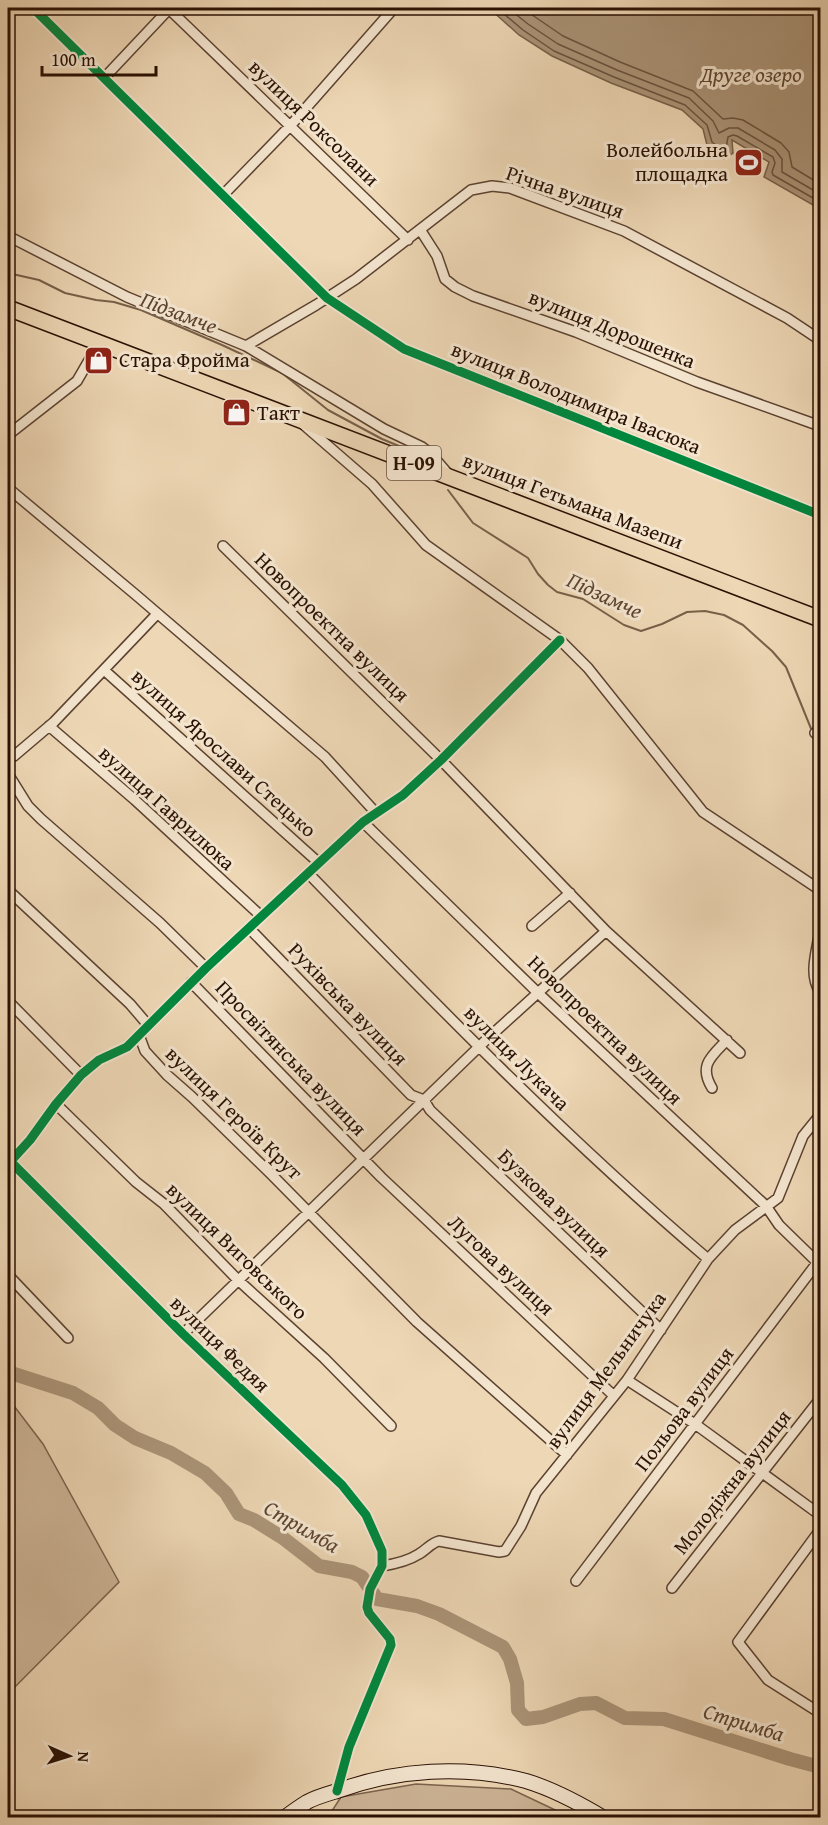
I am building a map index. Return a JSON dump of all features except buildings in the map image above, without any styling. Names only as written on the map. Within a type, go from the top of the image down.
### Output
[{"type":"main road","name":"вулиця Гетьмана Мазепи","points":[[8,308],[820,619]]},
{"type":"main road","points":[[285,1818],[308,1801],[357,1784],[394,1776],[434,1772],[469,1772],[527,1782],[556,1792],[604,1818]]},
{"type":"street","name":"вулиця Володимира Івасюка","points":[[33,8],[327,298],[404,348],[820,515]]},
{"type":"street","points":[[105,77],[169,8]]},
{"type":"street","name":"вулиця Роксолани","points":[[169,8],[408,240]]},
{"type":"street","points":[[224,194],[291,125],[394,8]]},
{"type":"street","name":"Річна вулиця","points":[[246,346],[327,298],[421,231],[471,190],[492,186],[510,188],[624,231],[787,318],[820,340]]},
{"type":"street","name":"вулиця Дорошенка","points":[[421,231],[437,256],[445,279],[473,296],[576,332],[697,382],[820,426]]},
{"type":"street","points":[[8,236],[127,297],[246,346],[384,429],[422,447],[449,476]]},
{"type":"street","points":[[8,435],[77,381],[99,343]]},
{"type":"street","points":[[293,416],[372,484],[426,545],[560,640],[588,668],[703,812],[820,890]]},
{"type":"street","points":[[8,488],[326,757],[376,813]]},
{"type":"street","name":"Новопроектна вулиця","points":[[223,546],[441,760],[606,931],[741,1053]]},
{"type":"street","points":[[8,758],[14,756],[50,726],[157,614]]},
{"type":"street","points":[[8,1162],[30,1140],[81,1075],[99,1060],[127,1047],[191,982],[363,822],[403,795],[441,760],[560,640]]},
{"type":"street","name":"вулиця Ярослави Стецько","points":[[104,670],[319,863]]},
{"type":"street","name":"вулиця Гаврилюка","points":[[50,726],[135,800],[261,916]]},
{"type":"street","points":[[8,774],[28,806],[41,819],[160,923],[206,968]]},
{"type":"street","name":"Новопроектна вулиця","points":[[363,822],[538,993],[766,1206],[779,1225],[820,1262]]},
{"type":"street","name":"вулиця Лукача","points":[[308,873],[573,1139],[708,1259]]},
{"type":"street","points":[[8,890],[122,997],[148,1025]]},
{"type":"street","points":[[532,926],[570,893]]},
{"type":"street","name":"Рухівська вулиця","points":[[249,928],[411,1095],[424,1100]]},
{"type":"street","points":[[820,930],[813,973],[815,984],[820,992]]},
{"type":"street","points":[[183,1334],[424,1100],[606,931]]},
{"type":"street","name":"Просвітянська вулиця","points":[[191,982],[364,1160]]},
{"type":"street","points":[[8,1001],[81,1075]]},
{"type":"street","name":"вулиця Героїв Крут","points":[[139,1035],[145,1051],[166,1076],[192,1097],[441,1344],[567,1455]]},
{"type":"street","points":[[712,1088],[706,1076],[706,1066],[713,1054],[727,1040]]},
{"type":"street","name":"Бузкова вулиця","points":[[424,1100],[430,1110],[661,1330]]},
{"type":"street","name":"вулиця Виговського","points":[[56,1104],[136,1182],[164,1204],[238,1280],[324,1358],[390,1426]]},
{"type":"street","name":"вулиця Мельничука","points":[[382,1566],[403,1562],[439,1541],[505,1551],[521,1526],[536,1493],[627,1380],[708,1259],[735,1230],[778,1198],[803,1136],[820,1115]]},
{"type":"street","name":"Лугова вулиця","points":[[364,1160],[614,1396]]},
{"type":"street","name":"вулиця Федяя","points":[[8,1162],[183,1334],[342,1485],[366,1515],[382,1551],[382,1566]]},
{"type":"street","name":"Польова вулиця","points":[[576,1581],[820,1262]]},
{"type":"street","points":[[8,1275],[68,1338]]},
{"type":"street","points":[[627,1380],[695,1424],[820,1515]]},
{"type":"street","name":"Молодіжна вулиця","points":[[672,1588],[820,1399]]},
{"type":"street","points":[[820,1530],[738,1642],[768,1680],[820,1713]]},
{"type":"street","points":[[337,1791],[349,1747],[391,1645],[390,1639],[369,1613],[367,1607],[370,1589],[382,1566]]},
{"type":"shaded area","points":[[8,1398],[43,1444],[119,1582],[8,1694]]},
{"type":"shaded area","points":[[416,1784],[511,1789],[570,1817],[328,1817],[341,1797]]},
{"type":"water","name":"Друге озеро","points":[[489,8],[820,8],[820,209],[764,177],[769,162],[732,140],[733,153],[724,159],[707,145],[703,129],[682,110],[611,83],[552,56],[519,35]]},
{"type":"waterway","name":"Підзамче","points":[[8,273],[39,280],[65,293],[114,302],[141,310],[222,345],[282,373],[328,410],[382,439],[423,456]]},
{"type":"waterway","name":"Підзамче","points":[[448,490],[473,523],[528,558],[538,574],[557,592],[583,599],[624,625],[641,631],[687,612],[705,611],[724,615],[743,625],[786,667],[812,731]]},
{"type":"waterway","name":"Підзамче","points":[[814,736],[820,748]]},
{"type":"waterway","name":"Стримба","points":[[8,1372],[73,1393],[98,1408],[115,1425],[135,1438],[171,1453],[205,1473],[226,1493],[239,1514],[254,1520],[283,1538],[319,1566],[352,1572],[362,1577],[377,1599],[417,1606],[439,1614],[503,1647],[510,1659],[517,1683],[518,1710],[526,1719],[543,1717],[580,1704],[596,1703],[625,1718],[664,1719],[820,1767]]},
{"type":"cycle path","points":[[33,8],[327,298],[404,349],[820,515]]},
{"type":"cycle path","points":[[8,1164],[81,1075],[99,1060],[127,1047],[206,968],[363,822],[403,795],[441,760],[560,640]]},
{"type":"cycle path","points":[[8,1159],[183,1334],[342,1485],[366,1515],[382,1551],[382,1566],[370,1589],[367,1607],[369,1613],[390,1639],[391,1645],[349,1747],[337,1791]]},
{"type":"place","name":"Волейбольна площадка","points":[[749,162]]},
{"type":"place","name":"Стара Фройма","points":[[98,360]]},
{"type":"place","name":"Такт","points":[[236,413]]}]
